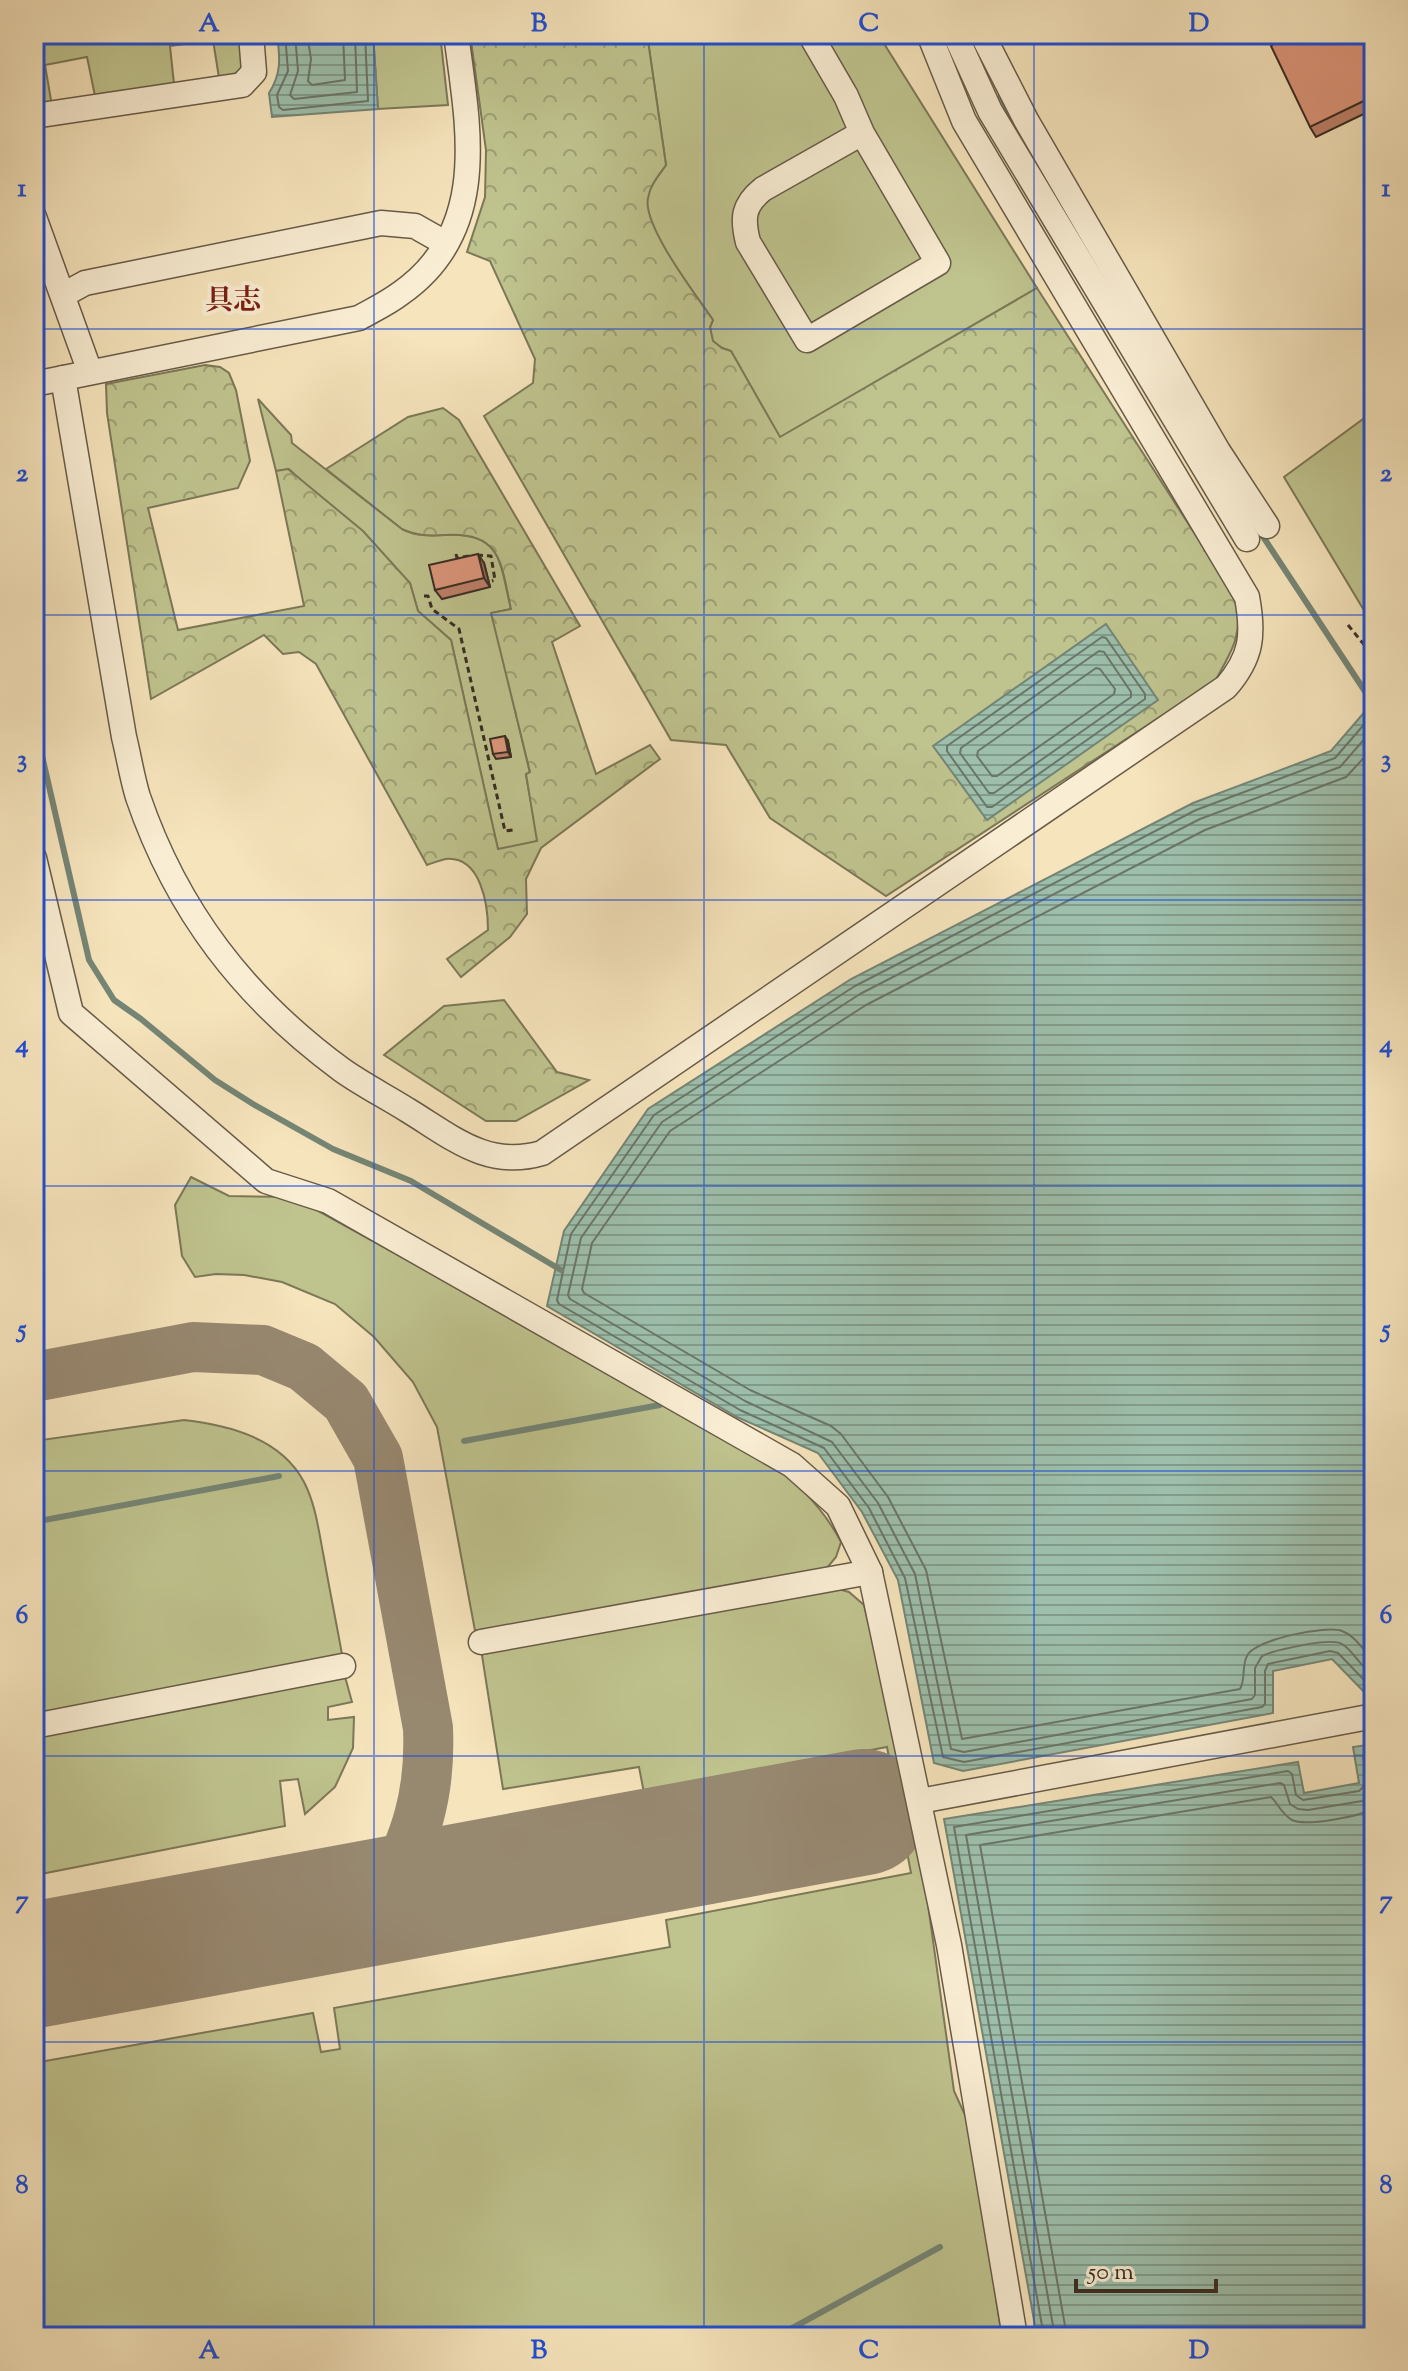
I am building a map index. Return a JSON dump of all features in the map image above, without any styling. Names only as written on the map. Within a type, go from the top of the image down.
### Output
[{"type":"street","points":[[34,116],[242,85],[254,72],[251,34]]},
{"type":"street","points":[[35,384],[359,318],[402,293],[436,260],[466,191],[470,137],[456,34]]},
{"type":"street","points":[[810,34],[846,96],[862,133],[938,263],[807,340],[748,242],[744,211],[750,200],[763,189],[862,133]]},
{"type":"street","points":[[63,378],[124,737],[137,794],[159,851],[186,904],[230,966],[281,1021],[344,1071],[474,1151],[523,1159],[542,1153],[1226,687],[1240,671],[1248,651],[1252,626],[1247,597],[964,121],[929,34]]},
{"type":"street","points":[[955,34],[990,111],[1257,532],[1218,451],[1034,133],[982,34]]},
{"type":"street","points":[[34,217],[90,372]]},
{"type":"street","points":[[63,295],[85,283],[381,223],[415,226],[445,243]]},
{"type":"street","points":[[34,858],[71,1013],[266,1181],[328,1201],[792,1465],[838,1506],[870,1572],[920,1801],[952,1960],[1015,2337]]},
{"type":"street","points":[[481,1642],[870,1572]]},
{"type":"street","points":[[34,1726],[343,1666]]},
{"type":"street","points":[[920,1801],[1374,1716]]},
{"type":"path","points":[[456,554],[457,558],[482,554],[491,556],[495,580],[492,581]]},
{"type":"path","points":[[424,596],[428,596],[432,609],[459,629],[505,831],[513,830]]},
{"type":"path","points":[[1348,625],[1374,657]]},
{"type":"green space","points":[[34,34],[242,34],[246,63],[238,76],[219,78],[213,40],[170,46],[174,84],[95,96],[87,57],[45,65],[51,100],[49,104],[34,107]]},
{"type":"green space","points":[[373,34],[440,34],[448,105],[378,109]]},
{"type":"green space","points":[[474,34],[647,34],[666,165],[653,184],[648,210],[661,242],[713,320],[710,327],[713,341],[731,351],[780,437],[1037,288],[1236,598],[1238,622],[1235,641],[1215,681],[886,896],[770,818],[726,745],[671,740],[484,416],[533,383],[535,359],[490,261],[467,252],[485,197],[486,150],[471,41]]},
{"type":"green space","points":[[647,34],[878,34],[1037,288],[780,438],[731,351],[712,341],[710,327],[713,320],[674,264],[650,217],[648,194],[666,165]]},
{"type":"green space","points":[[205,365],[220,367],[229,373],[236,390],[250,461],[238,488],[148,508],[178,630],[304,606],[276,471],[288,469],[363,531],[410,583],[418,611],[451,640],[498,849],[537,841],[526,774],[530,772],[491,613],[511,609],[496,554],[478,539],[464,535],[423,535],[402,529],[326,469],[408,417],[443,408],[459,420],[580,626],[552,642],[596,774],[650,745],[660,759],[541,848],[526,879],[527,914],[510,937],[461,977],[447,959],[488,930],[480,884],[467,865],[458,860],[446,859],[427,865],[316,664],[299,652],[283,654],[264,635],[151,699],[107,413],[106,384]]},
{"type":"green space","points":[[258,399],[291,435],[292,443],[402,529],[423,535],[464,535],[478,539],[496,554],[511,609],[492,613],[530,773],[526,775],[538,841],[498,850],[451,640],[418,611],[410,583],[289,469],[276,471]]},
{"type":"green space","points":[[1374,411],[1374,613],[1368,617],[1284,477]]},
{"type":"green space","points":[[504,1000],[557,1072],[589,1080],[516,1121],[486,1121],[384,1055],[444,1006]]},
{"type":"green space","points":[[191,1177],[229,1196],[293,1197],[766,1458],[798,1486],[826,1518],[841,1542],[836,1557],[826,1569],[476,1636],[437,1427],[413,1382],[374,1337],[335,1304],[282,1282],[244,1275],[195,1277],[182,1256],[175,1205]]},
{"type":"green space","points":[[184,1420],[235,1430],[268,1444],[282,1454],[304,1482],[319,1529],[343,1660],[34,1717],[34,1441]]},
{"type":"green space","points":[[827,1586],[849,1592],[864,1605],[898,1745],[924,1876],[954,2091],[970,2126],[1002,2337],[34,2337],[34,2063],[313,2013],[321,2052],[340,2049],[334,2008],[670,1947],[666,1920],[911,1873],[887,1747],[644,1793],[639,1767],[503,1789],[481,1649]]},
{"type":"green space","points":[[344,1673],[352,1702],[328,1707],[328,1720],[354,1717],[353,1748],[335,1787],[305,1814],[298,1779],[280,1781],[285,1826],[36,1875],[34,1738],[41,1733]]},
{"type":"water","points":[[277,34],[373,34],[378,109],[272,117],[269,93],[279,65]]},
{"type":"water","points":[[1106,624],[1158,700],[987,820],[933,746]]},
{"type":"water","points":[[1374,701],[1374,1691],[1365,1693],[1332,1659],[1273,1671],[1273,1713],[963,1771],[934,1763],[898,1580],[862,1512],[818,1453],[737,1417],[547,1306],[564,1231],[648,1109],[851,979],[1193,803],[1331,751]]},
{"type":"water","points":[[1374,1744],[1374,2337],[1037,2337],[944,1819],[1298,1762],[1304,1793],[1359,1783],[1353,1747]]},
{"type":"building","points":[[1285,34],[1374,34],[1374,96],[1310,127],[1271,46]]},
{"type":"building","points":[[478,554],[484,578],[435,590],[429,565]]},
{"type":"building","points":[[505,736],[508,752],[493,754],[490,739]]},
{"type":"waterway","points":[[1001,96],[1017,129]]},
{"type":"waterway","points":[[1260,532],[1374,705]]},
{"type":"waterway","points":[[34,721],[89,960],[114,1000],[215,1080],[253,1104],[333,1149],[411,1181],[561,1270]]},
{"type":"waterway","points":[[464,1441],[660,1405]]},
{"type":"waterway","points":[[34,1522],[279,1476]]},
{"type":"waterway","points":[[776,2337],[940,2247]]},
{"type":"taxiway","points":[[34,1377],[193,1347],[263,1350],[304,1367],[346,1402],[378,1458],[428,1728],[424,1797],[413,1837],[385,1900]]},
{"type":"runway","points":[[34,1965],[864,1812]]},
{"type":"district","name":"具志","points":[[233,299]]}]
